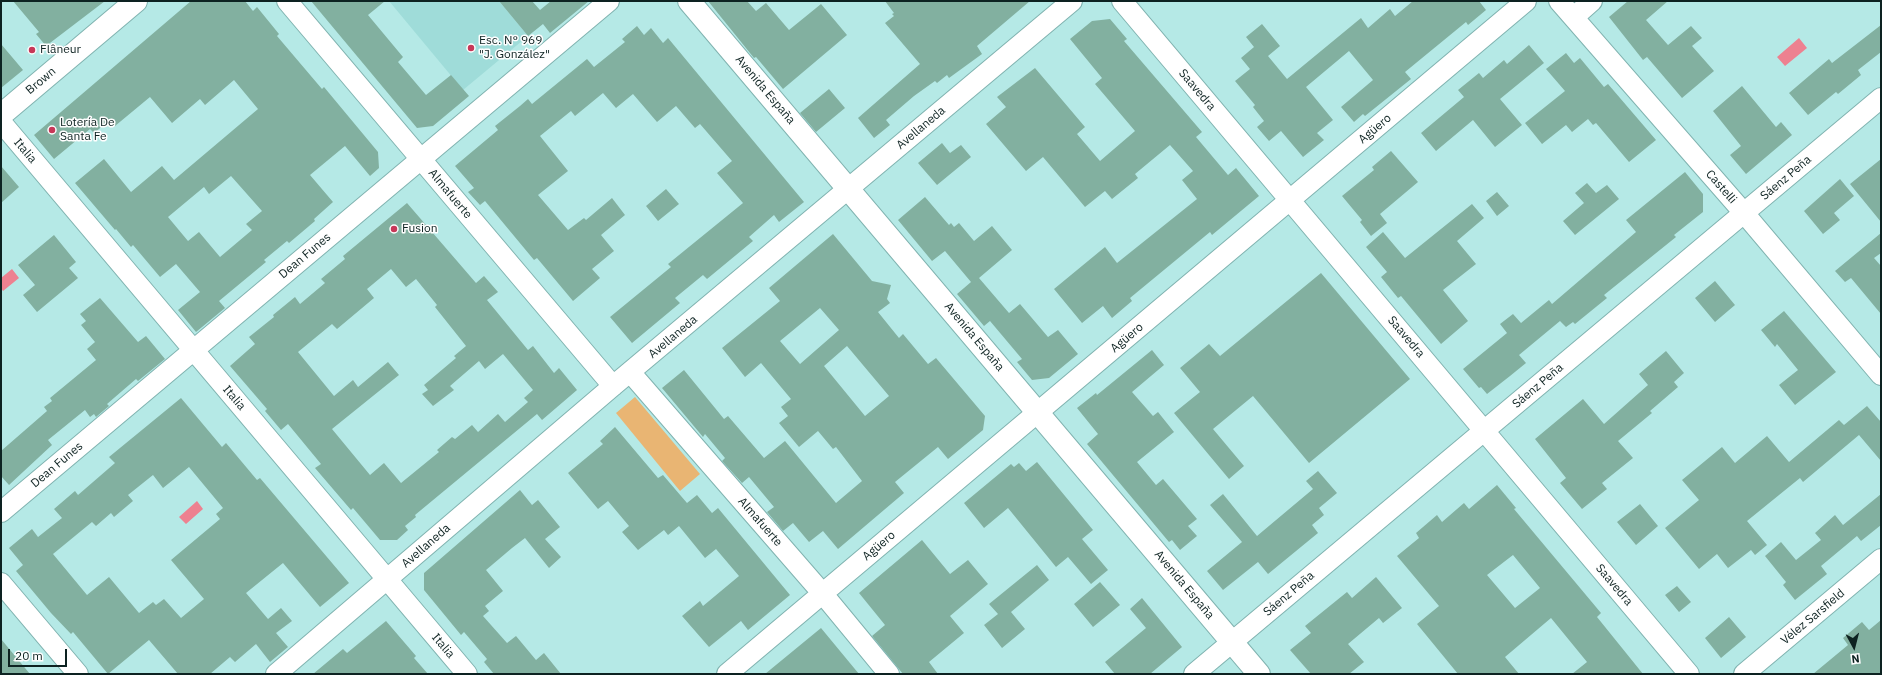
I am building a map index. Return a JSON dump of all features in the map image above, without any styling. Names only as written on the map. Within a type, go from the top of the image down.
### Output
[{"type":"main road","name":"Brown","points":[[1,115],[136,1]]},
{"type":"main road","name":"Avenida España","points":[[689,1],[1259,674]]},
{"type":"street","name":"Almafuerte","points":[[287,1],[613,386]]},
{"type":"street","name":"Dean Funes","points":[[1,512],[608,1]]},
{"type":"street","name":"Avellaneda","points":[[276,674],[613,386],[849,190],[1072,1]]},
{"type":"street","name":"Saavedra","points":[[1122,1],[1689,674]]},
{"type":"street","name":"Agüero","points":[[727,674],[1291,201],[1526,1]]},
{"type":"street","name":"Castelli","points":[[1560,1],[1744,213],[1881,375]]},
{"type":"street","points":[[1574,17],[1592,1]]},
{"type":"street","name":"Sáenz Peña","points":[[1194,674],[1881,98]]},
{"type":"street","name":"Italia","points":[[1,122],[467,674]]},
{"type":"street","name":"Almafuerte","points":[[630,372],[823,594],[889,674]]},
{"type":"street","name":"Vélez Sarsfield","points":[[1744,674],[1881,559]]},
{"type":"street","points":[[1,583],[78,674]]},
{"type":"shaded area","name":"Esc. N° 969 \"J. González\"","points":[[389,1],[499,1],[528,36],[463,90]]},
{"type":"shaded area","points":[[1799,38],[1807,48],[1785,66],[1777,57]]},
{"type":"shaded area","points":[[12,269],[19,278],[3,291],[1,288],[1,278]]},
{"type":"shaded area","points":[[635,397],[700,474],[680,491],[616,413]]},
{"type":"shaded area","points":[[197,501],[203,509],[186,524],[179,517]]},
{"type":"building","points":[[13,1],[105,1],[46,46],[36,34],[39,32]]},
{"type":"building","points":[[191,1],[245,1],[253,11],[257,7],[279,34],[277,36],[322,89],[324,87],[378,152],[379,168],[370,176],[345,146],[310,175],[333,202],[314,219],[315,221],[289,243],[287,241],[264,260],[266,262],[219,301],[225,308],[196,332],[178,310],[200,292],[176,264],[160,277],[133,245],[131,247],[116,229],[115,230],[75,183],[104,159],[131,192],[162,166],[174,180],[258,109],[234,80],[205,105],[200,99],[172,123],[150,97],[115,126],[110,120],[94,133],[90,129],[54,159],[34,135]],"holes":[[[231,176],[262,211],[246,224],[252,230],[220,257],[199,232],[188,241],[168,217],[204,187],[209,194]]]},
{"type":"building","points":[[311,1],[385,1],[368,15],[403,57],[398,62],[426,95],[451,75],[469,96],[433,126],[417,128]]},
{"type":"building","points":[[499,1],[532,1],[540,10],[551,1],[589,1],[550,33],[543,24],[528,36]]},
{"type":"building","points":[[708,1],[747,1],[756,11],[766,3],[789,30],[821,4],[847,35],[783,89],[756,57],[754,58]]},
{"type":"building","points":[[885,1],[1030,1],[977,46],[982,54],[949,78],[947,75],[937,83],[935,81],[914,96],[886,120],[890,125],[874,138],[858,118],[920,64],[885,23],[894,16],[892,14],[894,13]]},
{"type":"building","points":[[1413,1],[1479,1],[1486,10],[1468,25],[1466,22],[1405,72],[1411,79],[1365,116],[1363,114],[1354,122],[1341,107],[1373,80],[1349,51],[1306,87],[1333,120],[1317,133],[1324,140],[1303,157],[1281,131],[1269,141],[1257,127],[1264,121],[1253,107],[1255,105],[1235,81],[1250,69],[1241,58],[1254,47],[1246,37],[1262,24],[1280,46],[1268,56],[1287,79],[1361,18],[1368,28],[1390,9],[1395,16]]},
{"type":"building","points":[[1628,1],[1668,1],[1646,20],[1668,45],[1691,26],[1702,38],[1692,46],[1714,71],[1682,98],[1647,57],[1643,60],[1609,17]]},
{"type":"building","points":[[1110,19],[1127,39],[1124,41],[1202,132],[1196,137],[1228,175],[1236,168],[1259,196],[1212,235],[1210,232],[1130,298],[1132,301],[1112,318],[1103,306],[1082,323],[1054,289],[1105,247],[1117,263],[1197,199],[1182,180],[1193,171],[1170,145],[1135,174],[1138,178],[1112,199],[1105,191],[1085,207],[1043,157],[1026,171],[986,124],[1006,107],[997,97],[1035,68],[1085,127],[1077,134],[1100,161],[1135,131],[1095,84],[1102,78],[1070,39],[1092,21]]},
{"type":"building","points":[[1881,25],[1881,52],[1858,70],[1861,75],[1838,94],[1836,92],[1808,115],[1789,93],[1829,59],[1832,63]]},
{"type":"building","points":[[637,26],[644,35],[651,28],[663,43],[668,38],[804,202],[779,222],[774,215],[749,237],[753,241],[707,279],[703,275],[675,298],[680,303],[632,343],[610,317],[671,267],[668,264],[743,203],[717,173],[732,161],[700,124],[695,128],[676,106],[657,122],[633,94],[616,108],[603,93],[575,116],[571,111],[540,136],[568,171],[538,195],[568,230],[584,218],[586,220],[612,198],[625,215],[601,235],[614,251],[592,269],[600,278],[573,301],[537,258],[534,260],[485,201],[480,205],[468,192],[474,188],[455,166],[498,130],[495,126],[528,99],[532,104],[587,59],[594,67],[625,42],[622,39]]},
{"type":"building","points":[[1,44],[23,70],[1,88]]},
{"type":"building","points":[[1529,45],[1544,63],[1500,99],[1522,125],[1495,147],[1473,120],[1436,151],[1421,133],[1464,97],[1458,90],[1479,73],[1483,78],[1504,60],[1507,64]]},
{"type":"building","points":[[1566,53],[1574,63],[1580,58],[1604,87],[1608,84],[1656,140],[1629,162],[1596,123],[1593,125],[1588,119],[1572,132],[1566,125],[1542,144],[1525,123],[1565,91],[1546,69]]},
{"type":"building","points":[[1742,86],[1776,127],[1781,122],[1792,135],[1746,174],[1730,155],[1741,146],[1713,111]]},
{"type":"building","points":[[829,89],[845,108],[816,132],[800,113]]},
{"type":"building","points":[[942,143],[950,153],[961,145],[971,157],[937,185],[918,163]]},
{"type":"building","points":[[1391,151],[1418,182],[1380,214],[1387,223],[1371,236],[1360,222],[1362,220],[1342,196],[1374,170],[1372,167]]},
{"type":"building","points":[[1881,159],[1881,222],[1850,184]]},
{"type":"building","points":[[1,166],[19,187],[1,203]]},
{"type":"building","points":[[1685,172],[1703,194],[1703,212],[1674,235],[1676,237],[1604,295],[1607,298],[1575,324],[1573,322],[1566,327],[1560,321],[1519,355],[1526,363],[1510,376],[1487,394],[1481,387],[1479,388],[1463,369],[1507,333],[1500,324],[1513,314],[1521,323],[1549,300],[1552,304],[1636,232],[1626,220]]},
{"type":"building","points":[[1840,179],[1854,196],[1834,213],[1840,220],[1823,234],[1804,211]]},
{"type":"building","points":[[1587,183],[1596,193],[1607,185],[1619,199],[1575,235],[1563,221],[1584,203],[1575,193]]},
{"type":"building","points":[[666,189],[679,204],[658,221],[646,206]]},
{"type":"building","points":[[1497,192],[1509,206],[1497,216],[1486,201]]},
{"type":"building","points":[[925,197],[949,225],[951,223],[954,227],[959,223],[974,241],[992,226],[1012,250],[979,278],[1009,313],[1020,304],[1048,337],[1058,330],[1078,354],[1049,378],[1032,380],[1017,362],[1022,359],[990,321],[984,326],[957,294],[971,282],[945,251],[932,261],[898,220]]},
{"type":"building","points":[[407,203],[476,283],[484,276],[498,292],[487,300],[528,350],[533,346],[554,373],[559,368],[577,390],[542,420],[537,414],[415,515],[416,517],[405,526],[408,530],[397,540],[380,540],[353,508],[351,510],[315,468],[321,464],[288,424],[281,430],[265,411],[267,409],[230,366],[255,344],[249,337],[274,317],[273,315],[295,297],[300,304],[325,283],[321,279],[345,259],[343,256]],"holes":[[[391,269],[406,287],[416,279],[437,305],[435,307],[466,346],[454,356],[456,358],[424,385],[428,390],[422,394],[433,406],[454,390],[450,386],[479,361],[485,369],[503,354],[533,390],[524,398],[528,402],[505,422],[498,414],[478,432],[472,425],[455,439],[452,437],[437,450],[439,452],[401,483],[384,463],[370,475],[332,429],[399,375],[388,362],[358,387],[353,380],[334,396],[298,352],[332,324],[337,329],[374,298],[367,289]]]},
{"type":"building","points":[[1472,204],[1484,218],[1457,241],[1476,264],[1443,290],[1468,321],[1441,344],[1401,296],[1398,298],[1381,277],[1387,272],[1366,247],[1383,232],[1405,258]]},
{"type":"building","points":[[1881,233],[1881,253],[1874,258],[1881,266],[1881,314],[1851,278],[1845,282],[1835,271]]},
{"type":"building","points":[[833,234],[872,281],[891,285],[887,299],[890,303],[878,312],[899,338],[903,334],[928,364],[936,358],[985,416],[983,430],[948,459],[938,447],[895,482],[904,493],[838,549],[823,531],[809,542],[793,523],[783,531],[767,512],[774,507],[749,477],[742,483],[722,461],[725,458],[705,434],[703,437],[662,388],[684,370],[724,419],[728,416],[764,458],[785,441],[836,503],[862,481],[836,447],[833,449],[818,431],[799,447],[779,423],[788,416],[781,407],[791,399],[761,363],[745,377],[722,348],[780,301],[769,288]],"holes":[[[820,308],[839,330],[800,364],[780,341]],[[847,346],[889,396],[865,416],[824,366]]]},
{"type":"building","points":[[54,235],[76,262],[69,268],[78,278],[37,312],[23,295],[35,285],[18,265]]},
{"type":"building","points":[[1321,273],[1410,379],[1309,463],[1253,396],[1213,429],[1244,466],[1229,479],[1174,413],[1200,392],[1180,368],[1209,344],[1220,356]]},
{"type":"building","points":[[1715,281],[1735,305],[1715,322],[1695,298]]},
{"type":"building","points":[[100,298],[138,342],[146,336],[165,359],[138,381],[136,379],[107,404],[109,406],[96,417],[94,414],[90,417],[85,410],[48,440],[52,445],[9,485],[1,476],[1,451],[47,411],[44,407],[52,401],[50,398],[96,360],[87,349],[95,342],[81,325],[86,321],[80,314]]},
{"type":"building","points":[[1784,311],[1836,372],[1795,405],[1779,385],[1798,370],[1777,344],[1775,347],[1761,330]]},
{"type":"building","points":[[1152,350],[1164,365],[1132,392],[1153,416],[1158,412],[1174,432],[1137,462],[1156,485],[1163,479],[1197,519],[1188,526],[1197,536],[1180,550],[1172,540],[1169,542],[1087,444],[1098,434],[1077,408],[1096,393],[1097,395]]},
{"type":"building","points":[[1666,351],[1684,373],[1674,382],[1678,387],[1650,411],[1652,413],[1618,441],[1633,458],[1602,483],[1607,489],[1582,509],[1560,483],[1566,478],[1535,439],[1583,399],[1604,424],[1648,385],[1639,374]]},
{"type":"building","points":[[181,398],[222,447],[226,443],[257,480],[260,478],[349,583],[320,607],[283,563],[246,593],[268,619],[281,608],[292,621],[276,633],[288,647],[270,662],[256,644],[235,662],[230,657],[210,674],[178,674],[149,640],[108,674],[73,632],[71,634],[51,613],[16,571],[23,565],[9,548],[32,529],[38,537],[62,518],[54,509],[75,491],[78,495],[115,463],[109,457]],"holes":[[[189,467],[223,508],[216,514],[220,519],[171,560],[204,599],[181,618],[164,599],[156,605],[153,602],[139,613],[109,577],[87,595],[53,554],[92,522],[96,526],[111,513],[114,517],[133,501],[128,495],[153,475],[163,488]]]},
{"type":"building","points":[[1867,406],[1881,422],[1881,461],[1859,435],[1803,482],[1800,478],[1747,521],[1767,545],[1755,555],[1751,550],[1728,568],[1717,554],[1699,569],[1665,528],[1699,500],[1682,480],[1722,447],[1735,463],[1767,436],[1789,462],[1839,420],[1844,425]]},
{"type":"building","points":[[615,427],[658,478],[663,475],[687,503],[697,495],[712,513],[718,508],[790,595],[748,630],[741,621],[709,647],[682,616],[700,601],[703,606],[739,576],[716,549],[705,558],[679,526],[668,535],[664,530],[638,550],[622,532],[629,526],[608,501],[598,509],[568,473],[603,444],[600,441]]},
{"type":"building","points":[[1037,462],[1093,530],[1082,539],[1108,570],[1091,584],[1068,557],[1056,567],[1008,508],[984,528],[964,503],[1011,464],[1014,467],[1019,463],[1026,471]]},
{"type":"building","points":[[1318,471],[1337,493],[1319,508],[1324,515],[1312,525],[1318,533],[1268,574],[1258,562],[1223,590],[1207,571],[1242,542],[1210,505],[1223,494],[1257,536],[1313,489],[1306,481]]},
{"type":"building","points":[[1497,485],[1516,508],[1514,509],[1601,613],[1597,617],[1643,674],[1572,674],[1587,662],[1551,618],[1505,657],[1519,674],[1458,674],[1417,624],[1439,606],[1397,556],[1419,538],[1416,533],[1437,515],[1442,522],[1464,503],[1469,509]],"holes":[[[1513,555],[1540,588],[1515,608],[1487,575]]]},
{"type":"building","points":[[520,490],[532,505],[538,500],[560,527],[545,539],[561,557],[549,568],[525,538],[486,570],[503,591],[485,606],[489,611],[483,616],[507,643],[516,636],[536,660],[544,653],[561,674],[494,674],[484,662],[487,659],[464,632],[461,635],[424,590],[424,573]]},
{"type":"building","points":[[1881,494],[1881,525],[1861,541],[1857,536],[1821,566],[1827,574],[1795,600],[1783,585],[1786,582],[1765,556],[1781,542],[1796,560],[1821,540],[1815,533],[1835,515],[1843,525]]},
{"type":"building","points":[[1640,504],[1658,526],[1636,545],[1617,522]]},
{"type":"building","points":[[922,540],[950,574],[968,560],[988,584],[950,616],[964,633],[929,662],[938,674],[903,674],[872,636],[885,625],[859,593]]},
{"type":"building","points":[[1037,565],[1049,580],[1011,612],[1025,629],[1002,648],[984,625],[998,614],[989,604]]},
{"type":"building","points":[[1376,577],[1402,608],[1383,623],[1379,618],[1348,644],[1364,662],[1349,674],[1311,674],[1290,650],[1311,633],[1305,626],[1347,592],[1352,598]]},
{"type":"building","points":[[1100,582],[1120,605],[1093,627],[1074,604]]},
{"type":"building","points":[[1677,586],[1691,602],[1679,612],[1665,595]]},
{"type":"building","points":[[1142,598],[1182,647],[1150,674],[1115,674],[1105,662],[1146,628],[1130,609]]},
{"type":"building","points":[[1729,617],[1746,637],[1721,658],[1705,638]]},
{"type":"building","points":[[1881,620],[1881,674],[1813,674],[1848,645],[1843,638],[1862,622],[1869,630]]},
{"type":"building","points":[[386,621],[416,656],[414,658],[428,674],[313,674],[343,649],[347,653]]},
{"type":"building","points":[[821,628],[859,674],[765,674]]},
{"type":"building","points":[[1,639],[30,674],[1,674]]},
{"type":"place","name":"Esc. N° 969 \"J. González\"","points":[[471,48]]},
{"type":"place","name":"Flâneur","points":[[32,50]]},
{"type":"place","name":"Lotería De Santa Fe","points":[[52,130]]},
{"type":"place","name":"Fusion","points":[[394,229]]}]
